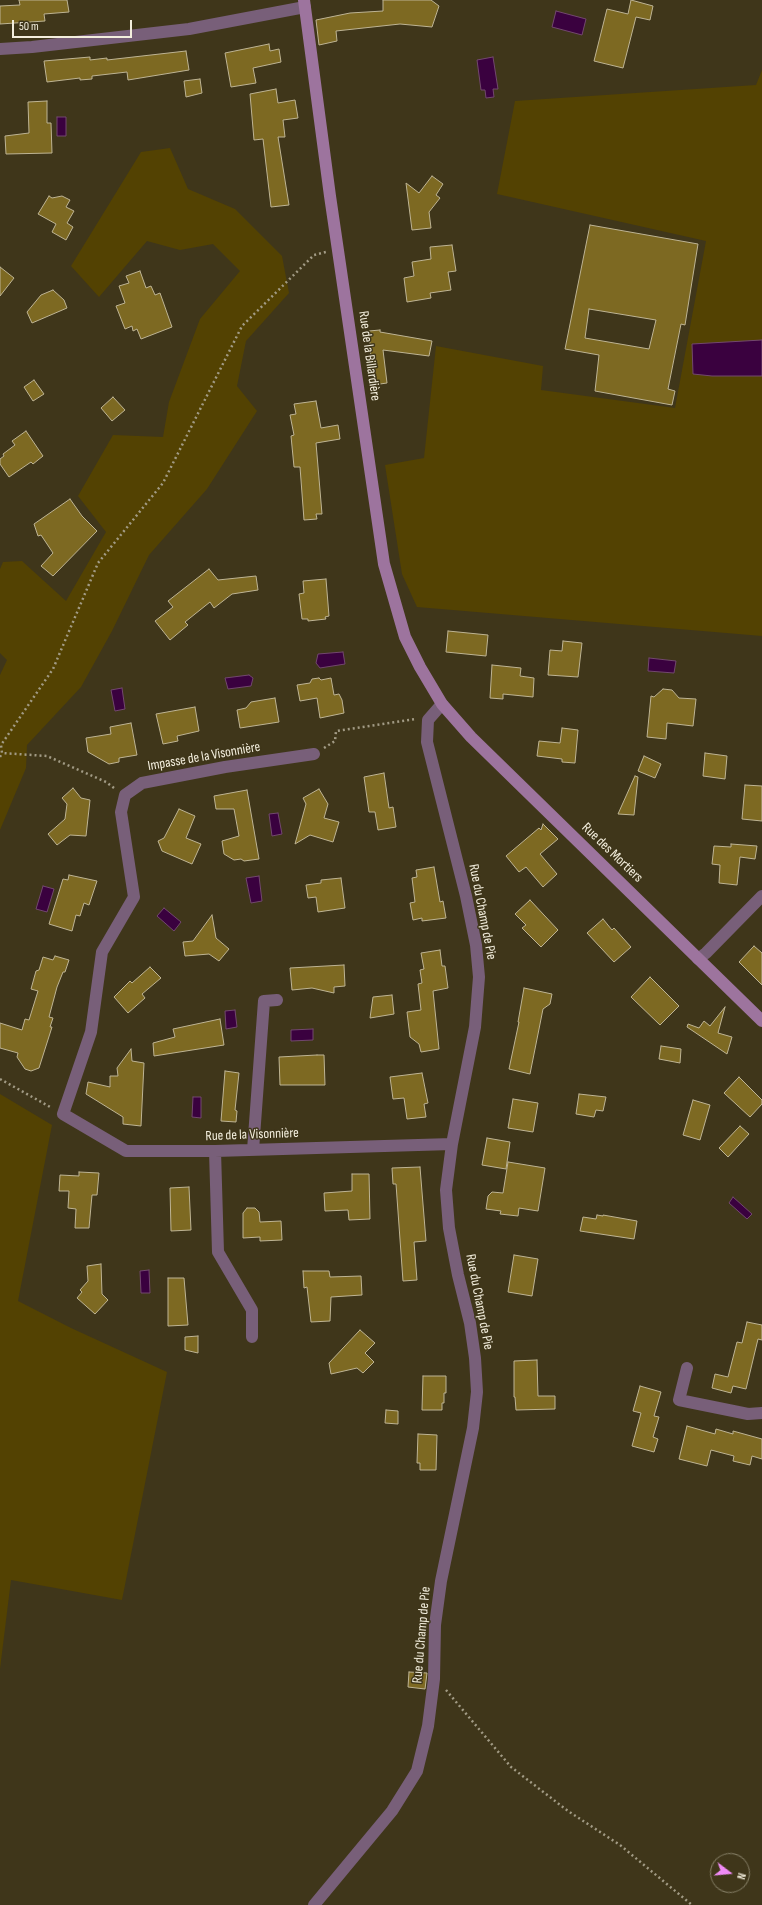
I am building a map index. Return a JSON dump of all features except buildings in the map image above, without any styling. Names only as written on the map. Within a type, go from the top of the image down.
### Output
[{"type":"street","points":[[0,49],[32,47],[189,28],[304,4]]},
{"type":"street","name":"Rue de la Billardière","points":[[304,4],[384,564],[405,637],[420,667],[442,704]]},
{"type":"street","points":[[428,720],[442,704]]},
{"type":"street","name":"Rue des Mortiers","points":[[442,704],[472,737],[762,1021]]},
{"type":"street","name":"Rue du Champ de Pie","points":[[314,1905],[392,1811],[417,1771],[428,1726],[434,1679],[435,1625],[441,1581],[473,1428],[477,1392],[475,1358],[470,1322],[458,1274],[449,1228],[446,1190],[452,1144],[475,1027],[479,977],[476,944],[466,896],[427,742],[428,720]]},
{"type":"street","name":"Impasse de la Visonnière","points":[[125,795],[142,784],[225,767],[314,754]]},
{"type":"street","points":[[63,1114],[91,1032],[102,952],[134,897],[121,812],[125,795]]},
{"type":"street","points":[[698,959],[706,953],[762,896]]},
{"type":"street","points":[[253,1150],[264,1001],[277,1000]]},
{"type":"street","name":"Rue de la Visonnière","points":[[63,1114],[126,1151],[216,1151],[452,1144]]},
{"type":"street","points":[[216,1151],[218,1252],[252,1310],[252,1337]]},
{"type":"street","points":[[687,1368],[679,1400],[748,1414],[762,1413]]},
{"type":"path","points":[[0,757],[2,754],[2,744],[53,669],[98,564],[163,483],[242,326],[314,255],[338,249]]},
{"type":"path","points":[[314,754],[335,741],[336,731],[411,718],[428,720]]},
{"type":"path","points":[[2,754],[47,756],[106,782],[125,795]]},
{"type":"path","points":[[0,1079],[63,1114]]},
{"type":"path","points":[[434,1679],[451,1694],[511,1767],[568,1811],[620,1845],[692,1905]]},
{"type":"shaded area","points":[[556,11],[586,19],[582,35],[552,27]]},
{"type":"shaded area","points":[[493,57],[498,89],[493,89],[494,97],[486,98],[485,90],[481,90],[477,60]]},
{"type":"shaded area","points":[[762,70],[762,636],[417,607],[402,574],[385,465],[424,458],[436,346],[543,366],[541,390],[675,408],[706,241],[497,194],[515,101],[756,85]]},
{"type":"shaded area","points":[[57,117],[66,117],[66,136],[57,136]]},
{"type":"shaded area","points":[[170,148],[188,189],[235,209],[282,256],[289,293],[246,341],[237,386],[257,411],[207,489],[149,555],[112,631],[81,687],[27,745],[26,768],[0,830],[0,675],[7,660],[0,653],[0,569],[3,562],[22,561],[66,601],[106,532],[78,496],[113,435],[163,437],[169,402],[200,319],[240,271],[213,244],[180,250],[147,241],[99,297],[71,266],[141,152]]},
{"type":"shaded area","points":[[762,340],[762,376],[712,376],[693,374],[692,344]]},
{"type":"shaded area","points":[[343,652],[345,664],[320,668],[316,663],[318,654]]},
{"type":"shaded area","points":[[649,658],[676,661],[674,673],[648,671]]},
{"type":"shaded area","points":[[249,675],[253,678],[251,686],[228,689],[225,678]]},
{"type":"shaded area","points":[[122,688],[125,709],[115,711],[111,690]]},
{"type":"shaded area","points":[[278,813],[282,834],[272,836],[269,814]]},
{"type":"shaded area","points":[[259,876],[262,901],[251,903],[246,878]]},
{"type":"shaded area","points":[[43,886],[54,889],[47,912],[36,909]]},
{"type":"shaded area","points":[[164,908],[181,922],[174,931],[157,916]]},
{"type":"shaded area","points":[[235,1010],[237,1027],[226,1029],[225,1011]]},
{"type":"shaded area","points":[[313,1029],[313,1040],[291,1041],[291,1030]]},
{"type":"shaded area","points":[[0,1094],[52,1125],[18,1301],[71,1328],[167,1372],[122,1600],[11,1580],[0,1669]]},
{"type":"shaded area","points":[[193,1097],[201,1097],[201,1118],[192,1117]]},
{"type":"shaded area","points":[[733,1197],[752,1214],[747,1219],[729,1203]]},
{"type":"shaded area","points":[[149,1270],[150,1293],[141,1293],[140,1271]]}]
